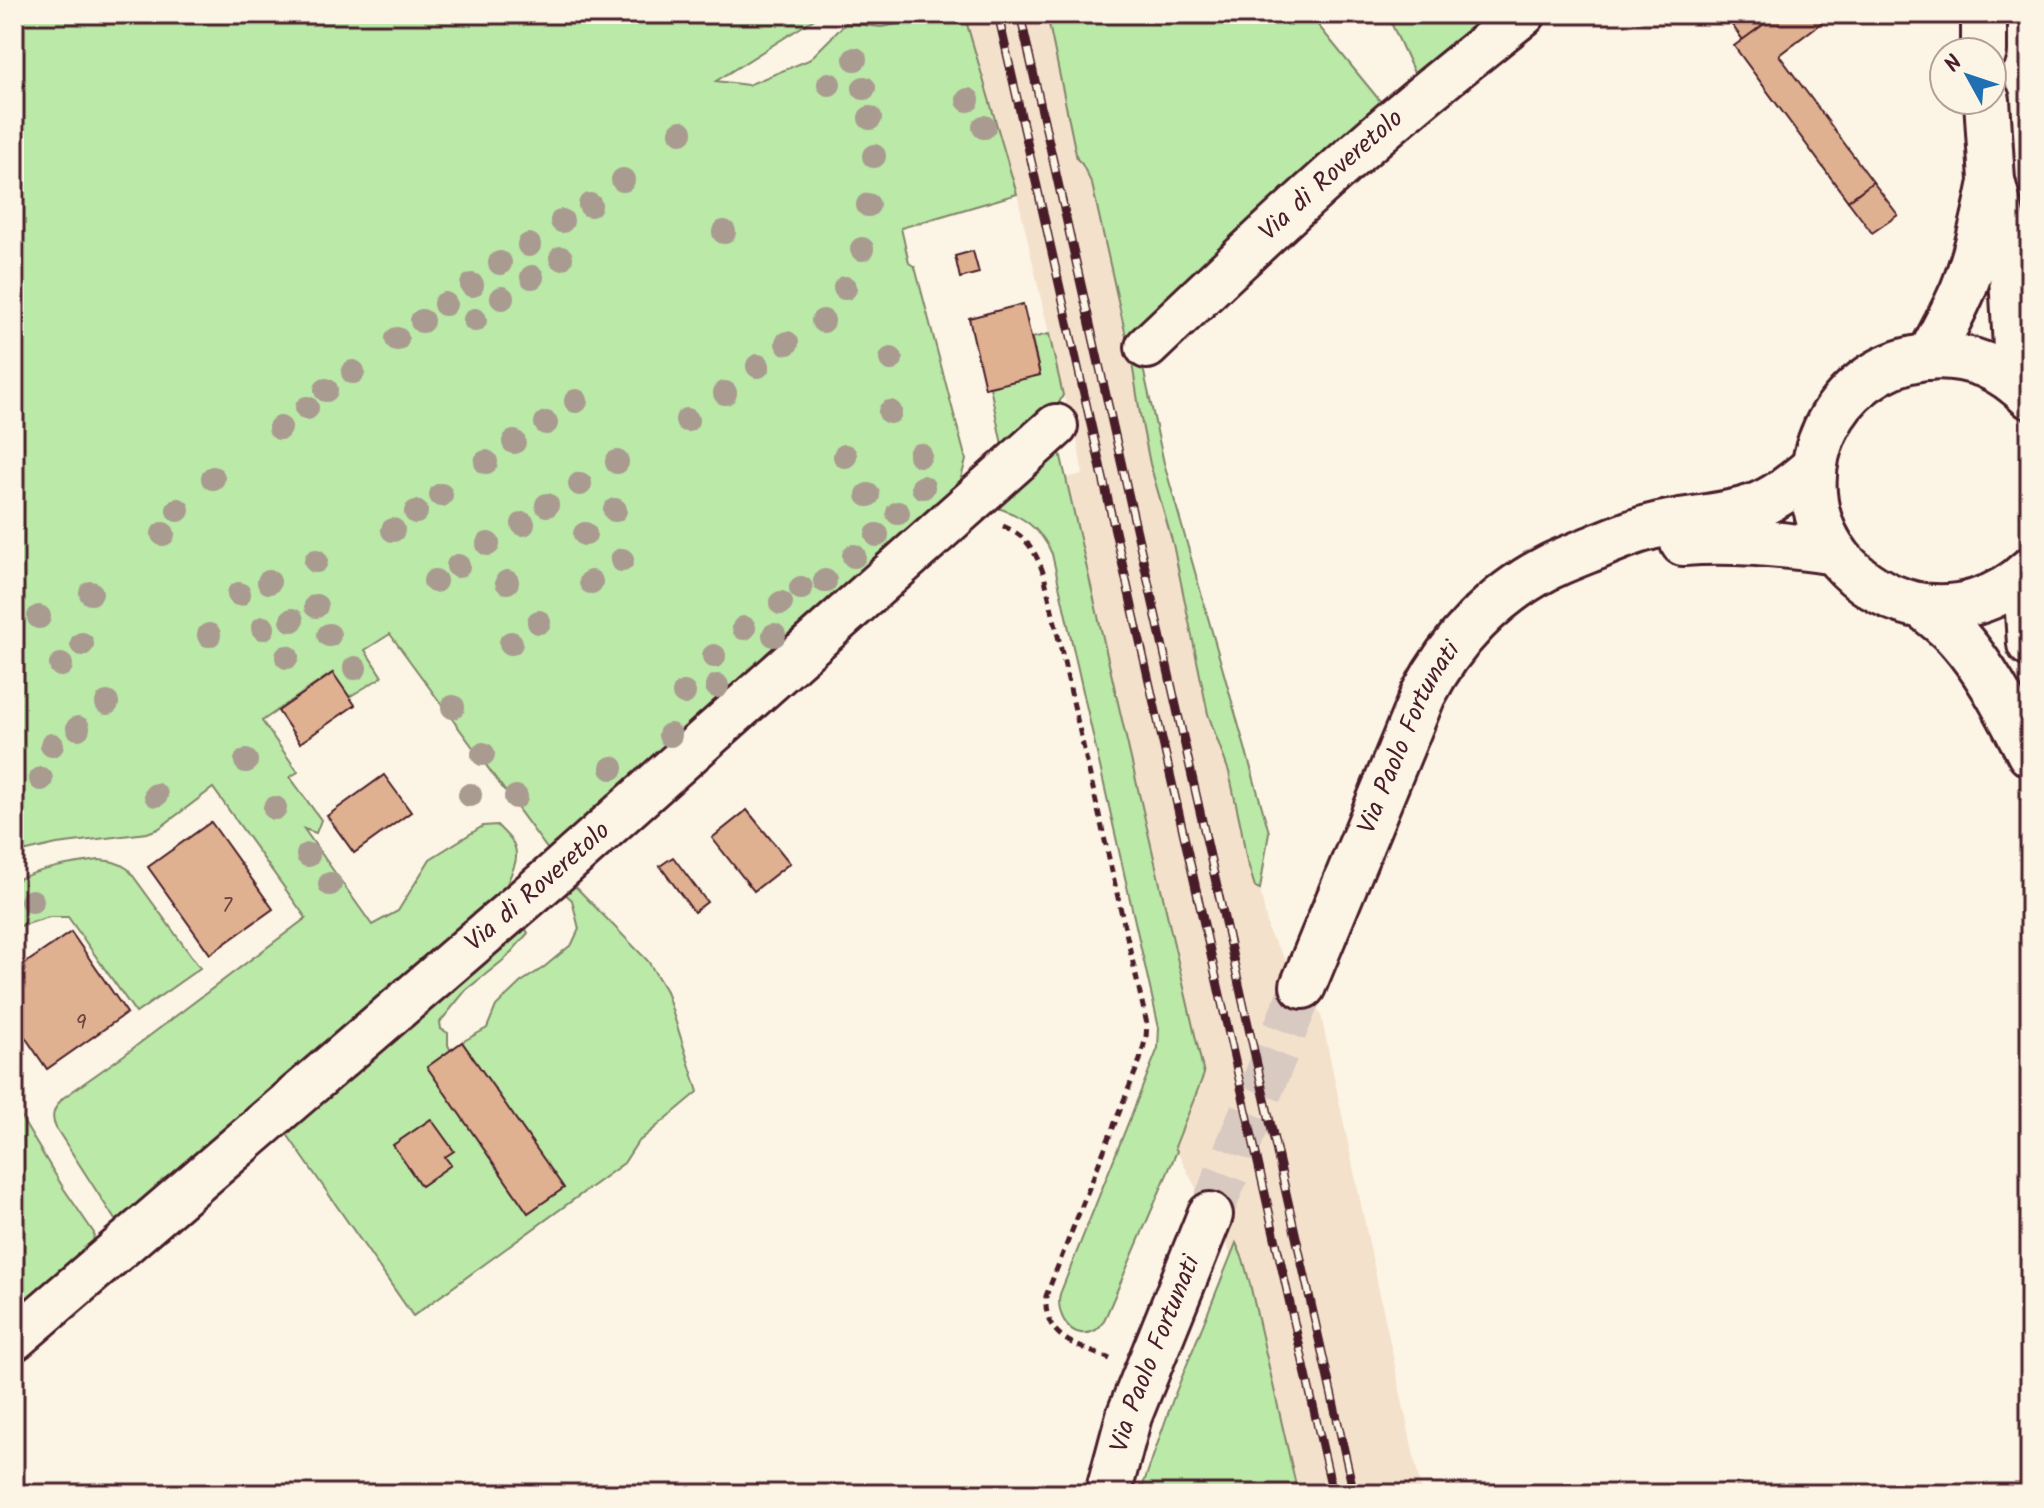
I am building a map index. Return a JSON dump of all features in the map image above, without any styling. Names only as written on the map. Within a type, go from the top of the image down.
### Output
[{"type":"main road","points":[[1988,116],[1992,180],[2011,257],[2024,390]]},
{"type":"main road","points":[[1929,357],[1957,304],[1968,275],[1992,180]]},
{"type":"main road","points":[[2024,390],[2005,375],[1970,360],[1954,357],[1929,357],[1886,368],[1848,395],[1828,422],[1814,467],[1815,506],[1835,552],[1847,567],[1872,587],[1904,602],[1945,607],[1978,602],[2013,585],[2030,570]]},
{"type":"main road","name":"Via Paolo Fortunati","points":[[1303,986],[1413,717],[1437,671],[1466,631],[1514,587],[1540,572],[1650,527],[1753,507],[1779,493],[1814,467]]},
{"type":"main road","name":"Via Paolo Fortunati","points":[[1589,550],[1735,541],[1835,552]]},
{"type":"main road","points":[[2030,587],[2030,644]]},
{"type":"main road","points":[[1922,606],[1953,632],[1969,651],[2030,754]]},
{"type":"main road","name":"Via Paolo Fortunati","points":[[1108,1494],[1129,1416],[1210,1215]]},
{"type":"street","name":"Via di Roveretolo","points":[[1147,347],[1345,163],[1524,14]]},
{"type":"street","name":"Via di Roveretolo","points":[[14,1339],[552,876],[1056,426]]},
{"type":"path","points":[[940,531],[977,522],[999,525],[1023,537],[1037,557],[1056,625],[1145,1011],[1146,1037],[1140,1060],[1046,1296],[1047,1316],[1053,1330],[1067,1340],[1111,1359]]},
{"type":"shaded area","points":[[964,14],[1061,14],[1164,463],[1214,661],[1269,832],[1260,889],[1269,933],[1321,1015],[1422,1494],[1298,1494],[1244,1259],[1237,1244],[1231,1255],[1175,1148],[1204,1074],[1066,478],[1083,474],[1074,425],[1063,395],[1017,194]]},
{"type":"green space","points":[[14,14],[822,14],[716,81],[748,85],[809,60],[846,23],[881,27],[964,14],[1017,194],[901,228],[909,263],[915,267],[966,460],[961,478],[962,489],[551,854],[390,634],[365,650],[382,677],[349,697],[332,673],[262,721],[298,772],[290,777],[321,820],[316,833],[304,829],[372,925],[398,911],[430,859],[483,826],[497,825],[509,837],[516,851],[515,862],[505,889],[193,1163],[162,1180],[137,1212],[117,1223],[56,1128],[53,1116],[57,1105],[306,918],[213,788],[158,829],[147,833],[57,844],[14,854]]},
{"type":"green space","points":[[1047,14],[1217,14],[1221,23],[1240,18],[1239,14],[1309,14],[1385,107],[1136,336],[1164,463],[1269,832],[1260,889],[1255,887],[1246,857],[1229,772],[1208,714],[1173,544],[1150,464],[1132,363],[1092,184],[1077,159]]},
{"type":"green space","points":[[1387,14],[1497,14],[1425,73],[1415,75]]},
{"type":"green space","points":[[1049,334],[1063,395],[1056,409],[1007,446],[1002,445],[990,387],[1040,375],[1032,338]]},
{"type":"green space","points":[[1059,448],[1204,1074],[1175,1147],[1177,1151],[1103,1323],[1087,1333],[1080,1333],[1067,1325],[1060,1310],[1060,1294],[1158,1048],[1159,1028],[1052,554],[1042,537],[1029,524],[995,507]]},
{"type":"green space","points":[[99,860],[114,862],[128,869],[200,968],[136,1013],[68,917],[49,917],[14,928],[14,881],[45,870]]},
{"type":"green space","points":[[571,882],[648,961],[666,991],[698,1092],[637,1143],[624,1163],[413,1316],[282,1127],[523,923],[528,933],[506,958],[466,990],[440,1022],[441,1029],[448,1033],[448,1045],[528,1212],[563,1188],[462,1042],[487,1028],[496,1006],[521,982],[572,944],[579,929],[572,900],[562,891]]},
{"type":"green space","points":[[14,1106],[94,1233],[93,1243],[14,1321]]},
{"type":"green space","points":[[1236,1243],[1250,1284],[1298,1494],[1140,1494],[1173,1399]]},
{"type":"building","points":[[1733,14],[1778,14],[1743,40],[1727,18]]},
{"type":"building","points":[[1778,14],[1821,14],[1825,20],[1779,55],[1873,182],[1848,201],[1734,46]]},
{"type":"building","points":[[1873,182],[1898,215],[1872,233],[1848,201]]},
{"type":"building","points":[[973,251],[979,273],[960,278],[955,256]]},
{"type":"building","points":[[1023,304],[1040,375],[985,388],[969,318]]},
{"type":"building","points":[[333,673],[355,705],[300,743],[278,711]]},
{"type":"building","points":[[384,775],[411,812],[354,853],[327,816]]},
{"type":"building","points":[[747,810],[790,863],[754,891],[712,838]]},
{"type":"building","points":[[211,822],[273,909],[210,954],[148,867]]},
{"type":"building","points":[[673,857],[707,902],[694,912],[660,866]]},
{"type":"building","points":[[71,932],[127,1013],[47,1069],[14,1021],[14,971]]},
{"type":"building","points":[[462,1042],[564,1188],[528,1213],[427,1067]]},
{"type":"building","points":[[431,1119],[454,1151],[445,1157],[451,1165],[421,1186],[393,1145]]},
{"type":"tunnel","points":[[1210,1215],[1303,986]]},
{"type":"railway","points":[[998,14],[1333,1494]]},
{"type":"railway","points":[[1020,14],[1354,1494]]}]
